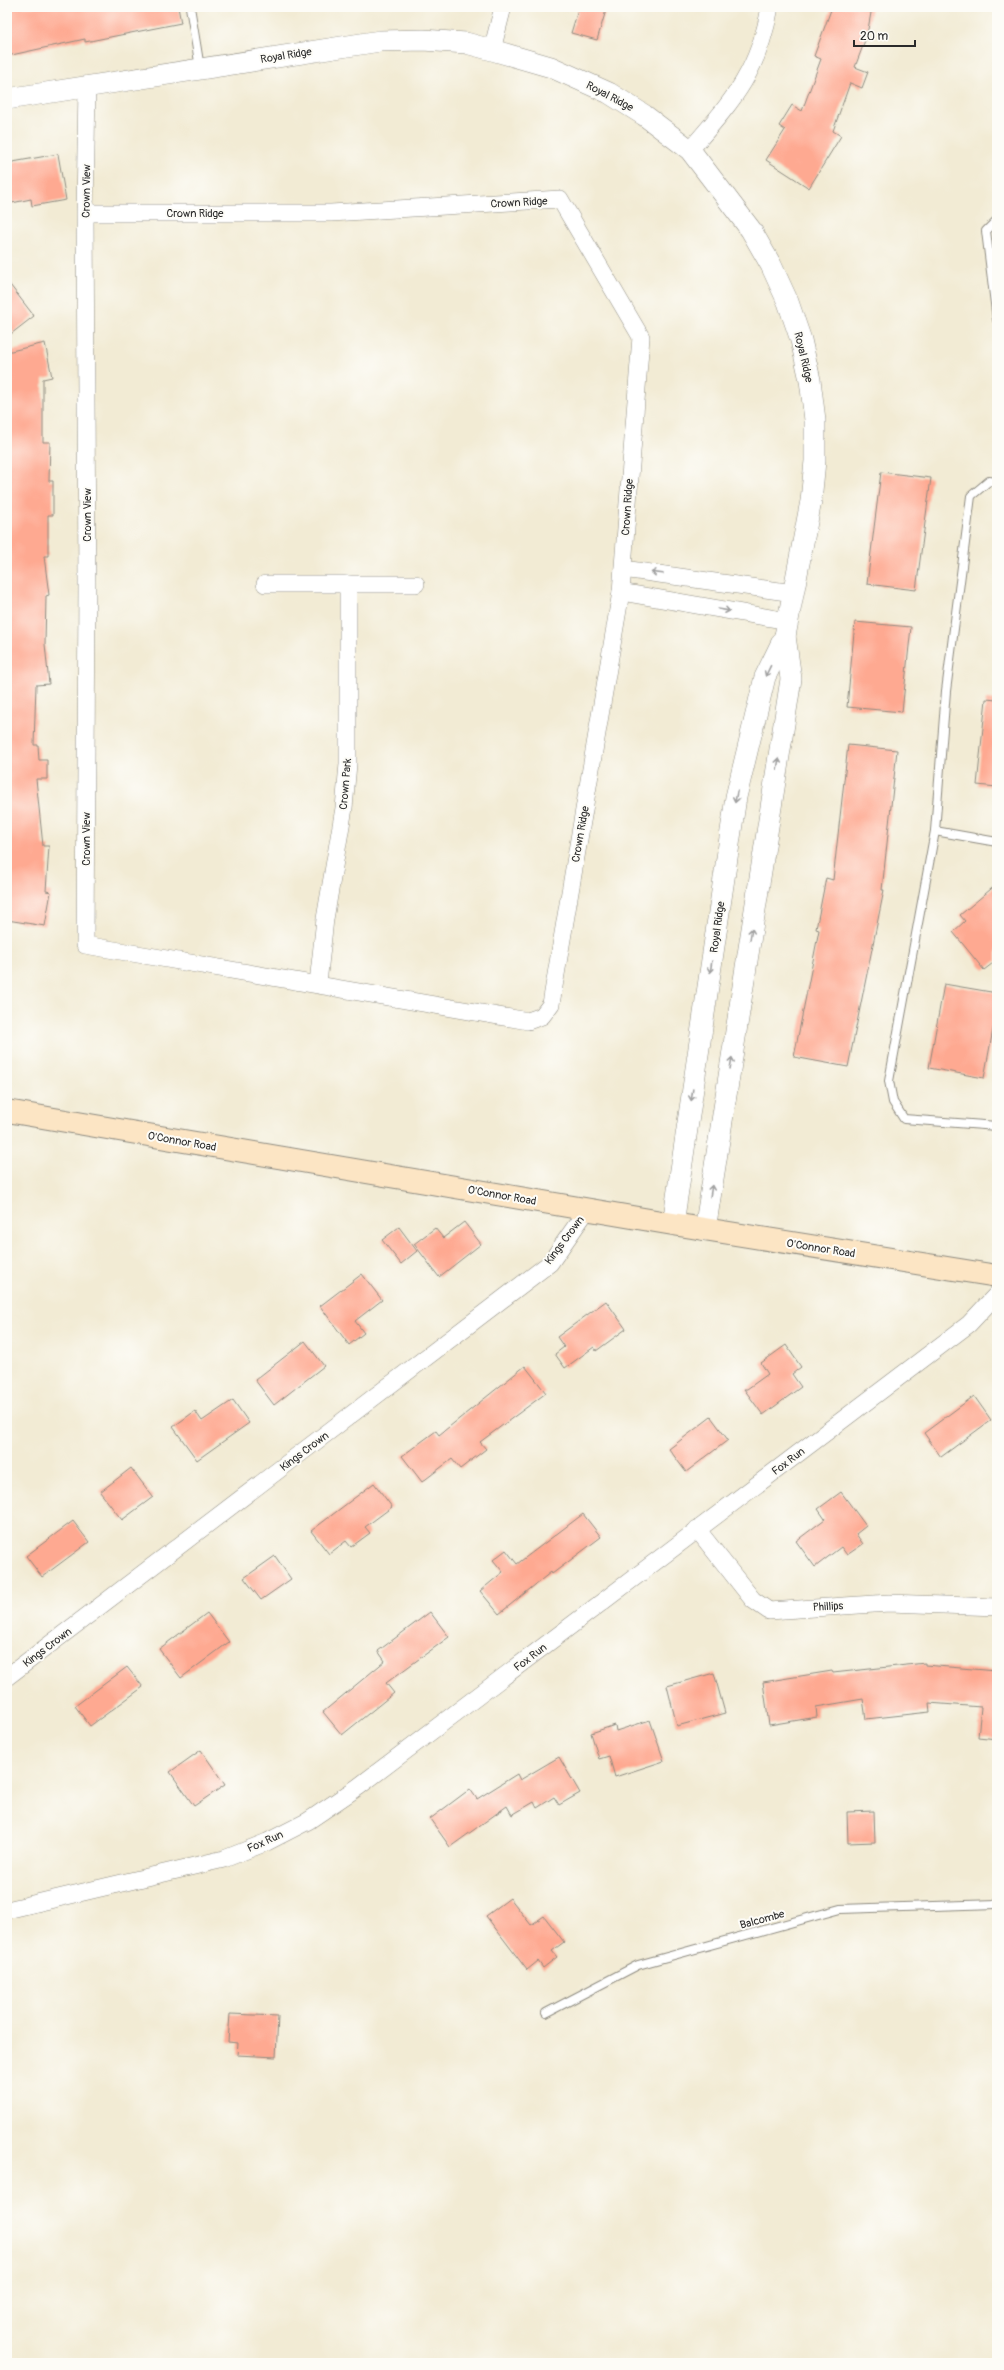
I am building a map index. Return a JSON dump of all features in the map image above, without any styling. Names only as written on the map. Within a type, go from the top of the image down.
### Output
[{"type":"main road","name":"O'Connor Road","points":[[7,1111],[705,1230],[997,1276]]},
{"type":"street","points":[[492,50],[503,7]]},
{"type":"street","points":[[690,150],[736,95],[747,78],[756,60],[770,7]]},
{"type":"street","name":"Royal Ridge","points":[[7,99],[87,85],[380,41],[423,40],[459,43],[492,50],[551,67],[609,93],[644,114],[690,150],[751,230],[771,265],[788,302],[801,340],[812,400],[815,461],[811,501],[787,628],[765,677],[736,797],[673,1224]]},
{"type":"street","name":"Crown View","points":[[87,85],[85,213],[87,575],[85,944],[318,983]]},
{"type":"street","name":"Crown Ridge","points":[[85,213],[331,213],[560,199],[641,337],[621,592],[551,1004],[542,1016],[528,1021],[318,983]]},
{"type":"street","points":[[623,569],[794,593]]},
{"type":"street","points":[[265,584],[416,584]]},
{"type":"street","name":"Crown Park","points":[[318,983],[325,919],[344,808],[348,764],[348,584]]},
{"type":"street","points":[[621,592],[787,628]]},
{"type":"street","name":"Royal Ridge","points":[[705,1230],[791,679],[787,628]]},
{"type":"street","name":"Kings Crown","points":[[7,1677],[550,1263],[587,1210]]},
{"type":"street","name":"Fox Run","points":[[7,1910],[224,1859],[267,1842],[308,1821],[364,1784],[697,1529],[969,1324],[997,1294]]},
{"type":"street","name":"Phillips","points":[[697,1529],[753,1600],[769,1611],[889,1603],[997,1607]]},
{"type":"lane","points":[[190,7],[200,68]]},
{"type":"lane","points":[[997,220],[986,232],[997,320]]},
{"type":"lane","points":[[997,482],[989,481],[971,496],[946,692],[935,831],[889,1081],[893,1102],[904,1119],[997,1126]]},
{"type":"lane","points":[[935,831],[997,842]]},
{"type":"lane","name":"Balcombe","points":[[546,2013],[638,1965],[840,1909],[997,1904]]},
{"type":"building","points":[[7,7],[178,7],[181,23],[85,42],[85,39],[7,56]]},
{"type":"building","points":[[579,7],[607,7],[597,40],[571,33]]},
{"type":"building","points":[[832,7],[872,7],[867,35],[855,67],[868,72],[862,88],[850,83],[833,131],[841,136],[809,188],[766,160],[785,130],[779,126],[792,105],[802,111],[821,59],[814,56]]},
{"type":"building","points":[[58,154],[66,200],[32,206],[31,199],[7,204],[7,163]]},
{"type":"building","points":[[7,281],[34,316],[7,337]]},
{"type":"building","points":[[45,343],[52,377],[43,379],[43,442],[50,442],[49,481],[53,481],[53,515],[48,515],[48,556],[44,556],[49,595],[46,596],[45,644],[49,684],[36,685],[34,745],[38,745],[39,760],[47,760],[47,779],[36,779],[43,846],[49,846],[46,891],[51,892],[45,926],[7,920],[7,352]]},
{"type":"building","points":[[881,472],[931,478],[916,590],[867,584]]},
{"type":"building","points":[[855,622],[911,627],[902,712],[847,707]]},
{"type":"building","points":[[986,699],[997,700],[997,787],[977,785]]},
{"type":"building","points":[[848,745],[897,750],[882,890],[884,890],[848,1067],[794,1057],[819,930],[816,929],[826,878],[833,880]]},
{"type":"building","points":[[997,884],[997,960],[984,970],[953,932],[965,921],[960,915]]},
{"type":"building","points":[[944,984],[997,993],[997,1008],[984,1078],[929,1068]]},
{"type":"building","points":[[464,1222],[481,1244],[439,1277],[414,1244],[435,1228],[443,1238]]},
{"type":"building","points":[[399,1227],[417,1251],[401,1264],[382,1240]]},
{"type":"building","points":[[362,1274],[382,1300],[355,1321],[364,1333],[349,1345],[320,1306]]},
{"type":"building","points":[[606,1301],[626,1329],[596,1351],[594,1347],[565,1368],[555,1354],[564,1347],[557,1337]]},
{"type":"building","points":[[305,1341],[324,1366],[274,1405],[255,1380]]},
{"type":"building","points":[[786,1345],[801,1367],[792,1374],[801,1387],[763,1415],[744,1389],[747,1389],[768,1374],[761,1363]]},
{"type":"building","points":[[525,1366],[546,1393],[480,1442],[486,1449],[460,1469],[452,1459],[422,1482],[402,1456],[436,1431],[439,1435]]},
{"type":"building","points":[[974,1396],[991,1420],[941,1457],[924,1433]]},
{"type":"building","points":[[233,1400],[249,1423],[197,1460],[173,1427],[195,1411],[202,1421]]},
{"type":"building","points":[[711,1417],[728,1440],[686,1472],[669,1449]]},
{"type":"building","points":[[131,1468],[153,1497],[122,1520],[100,1492]]},
{"type":"building","points":[[374,1483],[392,1507],[365,1527],[370,1533],[351,1547],[346,1541],[329,1554],[311,1531]]},
{"type":"building","points":[[841,1492],[866,1526],[856,1534],[863,1544],[847,1555],[841,1547],[815,1567],[796,1541],[825,1519],[818,1509]]},
{"type":"building","points":[[583,1514],[601,1537],[552,1574],[551,1572],[499,1614],[480,1591],[503,1572],[493,1560],[506,1550],[517,1564]]},
{"type":"building","points":[[73,1521],[89,1542],[42,1577],[26,1556]]},
{"type":"building","points":[[275,1556],[291,1579],[261,1600],[244,1578]]},
{"type":"building","points":[[430,1612],[449,1637],[386,1683],[394,1693],[342,1735],[323,1712],[385,1661],[378,1651]]},
{"type":"building","points":[[207,1613],[229,1642],[181,1678],[159,1649]]},
{"type":"building","points":[[925,1663],[925,1665],[997,1671],[997,1739],[978,1737],[981,1707],[929,1703],[930,1712],[866,1719],[863,1699],[816,1707],[817,1717],[769,1725],[763,1682],[832,1671],[833,1673]]},
{"type":"building","points":[[127,1667],[143,1687],[90,1726],[75,1706]]},
{"type":"building","points":[[714,1673],[725,1713],[677,1726],[667,1686]]},
{"type":"building","points":[[650,1720],[664,1761],[615,1777],[609,1756],[599,1759],[591,1733],[615,1725],[616,1731]]},
{"type":"building","points":[[201,1750],[225,1785],[194,1806],[170,1772]]},
{"type":"building","points":[[559,1757],[580,1793],[559,1805],[554,1797],[537,1808],[534,1802],[512,1815],[507,1806],[450,1847],[430,1819],[470,1789],[477,1799],[517,1774],[520,1780]]},
{"type":"building","points":[[874,1811],[875,1842],[848,1843],[847,1812]]},
{"type":"building","points":[[510,1898],[531,1925],[544,1916],[564,1942],[552,1951],[557,1957],[543,1968],[538,1961],[527,1970],[486,1916]]},
{"type":"building","points":[[230,2014],[278,2016],[276,2057],[237,2055],[238,2043],[228,2042]]}]
